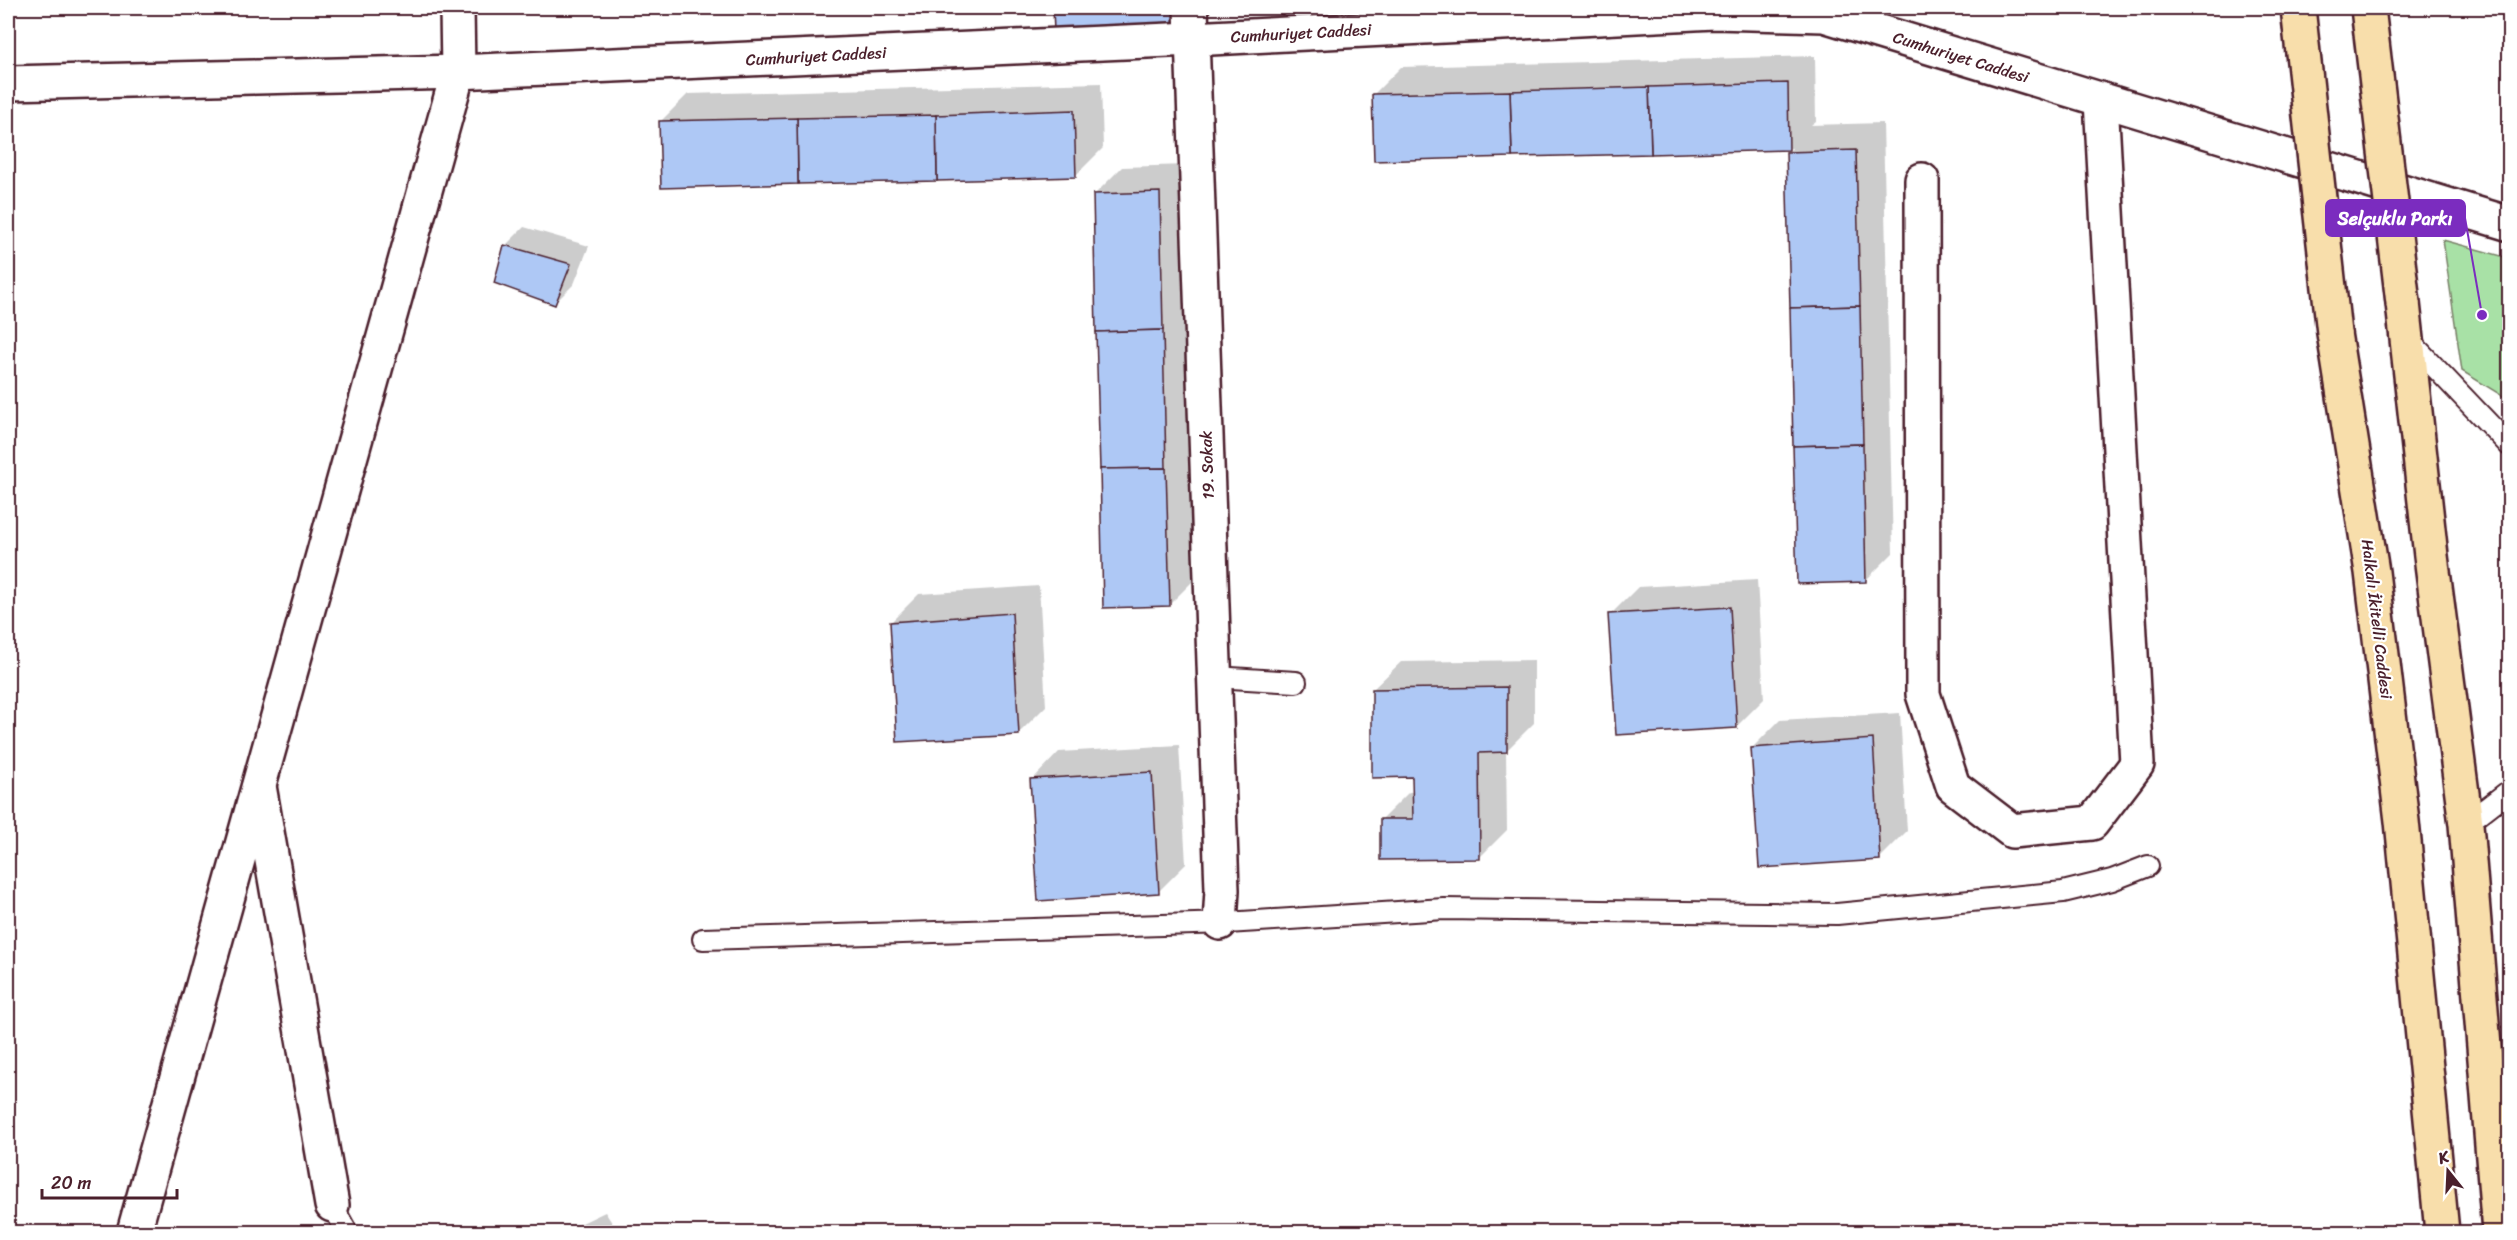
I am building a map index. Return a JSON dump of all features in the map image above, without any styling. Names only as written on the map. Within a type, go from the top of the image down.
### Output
[{"type":"main road","name":"Halkalı İkitelli Caddesi","points":[[2298,8],[2334,333],[2372,572],[2402,821],[2442,1233]]},
{"type":"main road","points":[[2368,8],[2431,556],[2466,824],[2499,1233]]},
{"type":"street","points":[[134,1233],[458,72],[457,8]]},
{"type":"street","name":"Cumhuriyet Caddesi","points":[[8,83],[458,72],[1192,23],[1714,12],[1824,15],[2510,224]]},
{"type":"street","name":"19. Sokak","points":[[1192,23],[1222,891],[1220,923]]},
{"type":"street","points":[[1922,180],[1923,694],[1953,786],[2012,831],[2092,824],[2137,764],[2102,100]]},
{"type":"street","points":[[259,786],[340,1219]]},
{"type":"lane","points":[[2407,339],[2510,446]]},
{"type":"lane","points":[[1215,677],[1296,682]]},
{"type":"lane","points":[[2466,824],[2510,790]]},
{"type":"lane","points":[[703,939],[1220,923],[1444,909],[1837,914],[2063,892],[2112,880],[2148,866]]},
{"type":"green space","points":[[2443,240],[2509,258],[2509,400],[2462,371]]},
{"type":"building","points":[[1053,8],[1175,8],[1176,23],[1054,31]]},
{"type":"building","points":[[1788,83],[1789,150],[1651,154],[1649,87]]},
{"type":"building","points":[[1649,87],[1651,154],[1512,157],[1510,91]]},
{"type":"building","points":[[1510,91],[1512,157],[1374,161],[1372,94]]},
{"type":"building","points":[[1074,110],[1076,177],[937,181],[936,115]]},
{"type":"building","points":[[936,115],[937,181],[798,184],[797,118]]},
{"type":"building","points":[[797,118],[798,184],[661,188],[659,121]]},
{"type":"building","points":[[1856,150],[1860,306],[1790,308],[1786,152]]},
{"type":"building","points":[[1160,192],[1163,330],[1096,332],[1093,194]]},
{"type":"building","points":[[504,245],[571,264],[555,305],[494,283]]},
{"type":"building","points":[[1860,306],[1863,444],[1793,446],[1790,308]]},
{"type":"building","points":[[1163,330],[1166,468],[1100,469],[1096,332]]},
{"type":"building","points":[[1863,444],[1866,582],[1797,584],[1793,446]]},
{"type":"building","points":[[1166,468],[1170,606],[1103,608],[1100,469]]},
{"type":"building","points":[[1730,607],[1737,728],[1616,735],[1608,614]]},
{"type":"building","points":[[1012,613],[1019,735],[897,742],[890,622]]},
{"type":"building","points":[[1507,687],[1507,752],[1479,753],[1480,859],[1380,860],[1380,819],[1413,819],[1412,777],[1372,778],[1372,689]]},
{"type":"building","points":[[1873,739],[1880,860],[1759,868],[1751,748]]},
{"type":"building","points":[[1152,772],[1159,893],[1038,901],[1030,779]]},
{"type":"place","name":"Selçuklu Parkı","points":[[2482,315]]}]
